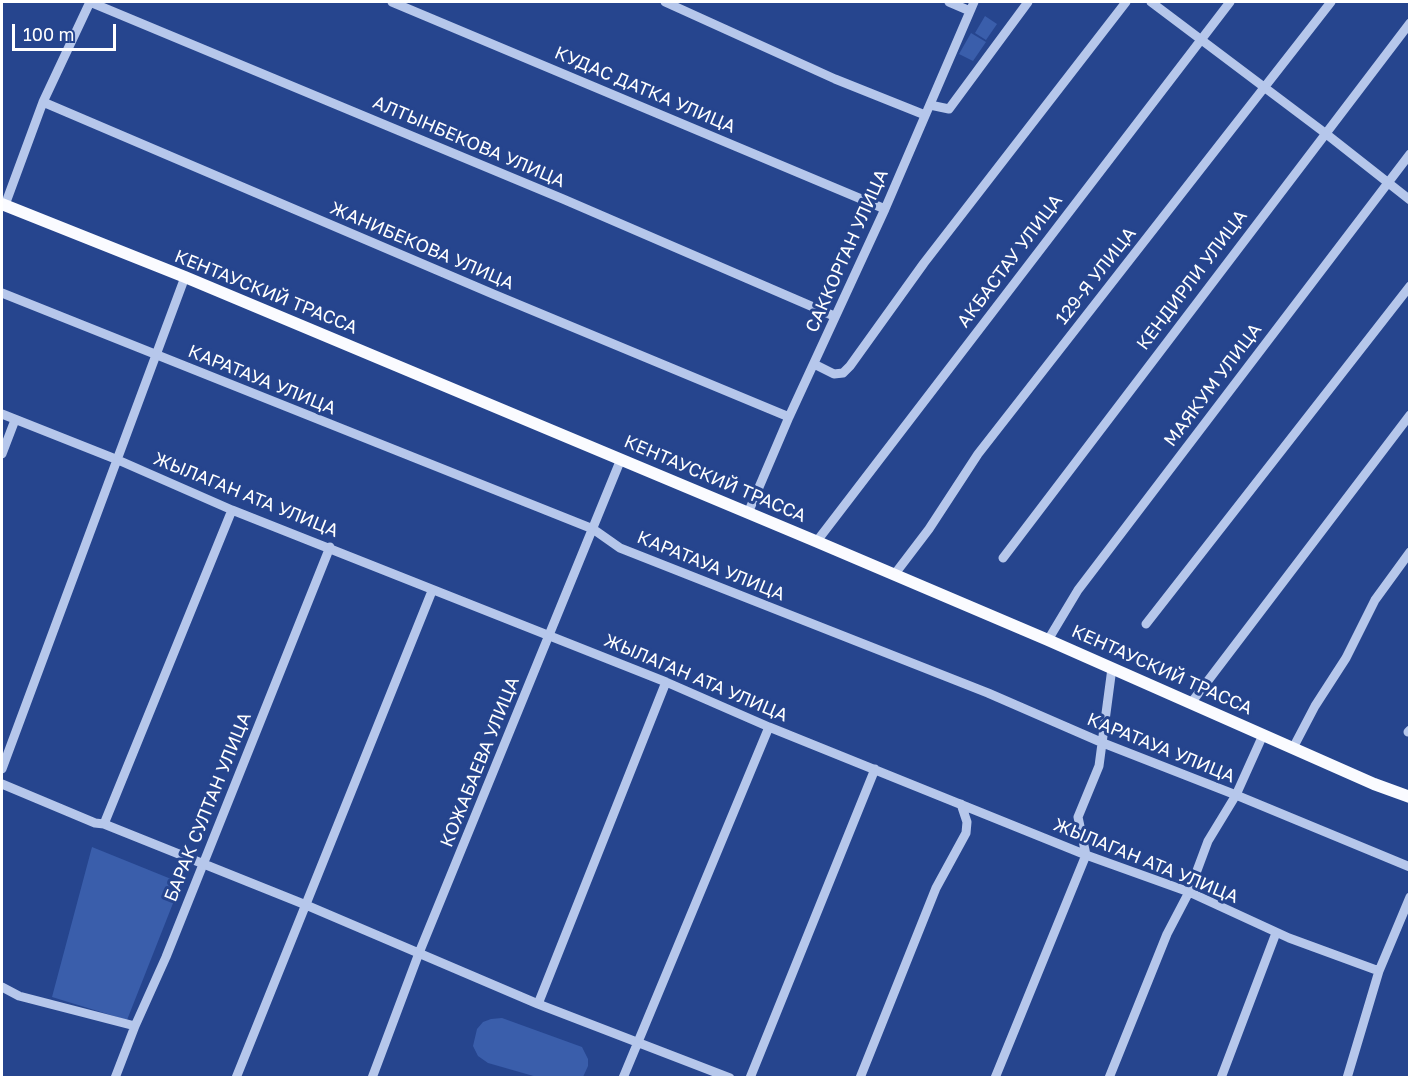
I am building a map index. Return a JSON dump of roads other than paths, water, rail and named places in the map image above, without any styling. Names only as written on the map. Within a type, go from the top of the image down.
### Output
[{"type":"main road","name":"КЕНТАУСКИЙ ТРАССА","points":[[3,205],[185,277],[817,541],[1374,784],[1410,797]]},
{"type":"street","points":[[3,205],[43,102],[90,2]]},
{"type":"street","name":"АЛТЫНБЕКОВА УЛИЦА","points":[[90,2],[552,195],[834,316]]},
{"type":"street","name":"КУДАС ДАТКА УЛИЦА","points":[[392,2],[885,209]]},
{"type":"street","points":[[665,2],[835,79],[928,110],[949,109],[1028,2]]},
{"type":"street","points":[[949,2],[972,6]]},
{"type":"street","points":[[814,364],[834,374],[843,373],[850,366],[924,263],[1125,2]]},
{"type":"street","points":[[1150,2],[1325,133],[1410,200]]},
{"type":"street","name":"АКБАСТАУ УЛИЦА","points":[[817,541],[1230,2]]},
{"type":"street","name":"129-Я УЛИЦА","points":[[894,575],[929,529],[978,454],[1330,2]]},
{"type":"street","name":"САККОРГАН УЛИЦА","points":[[748,513],[834,316],[885,209],[972,6]]},
{"type":"street","name":"КЕНДИРЛИ УЛИЦА","points":[[1003,558],[1410,23]]},
{"type":"street","name":"ЖАНИБЕКОВА УЛИЦА","points":[[43,102],[493,294],[789,417]]},
{"type":"street","name":"МАЯКУМ УЛИЦА","points":[[1048,640],[1078,590],[1410,154]]},
{"type":"street","points":[[2,770],[185,277]]},
{"type":"street","points":[[1146,624],[1410,286]]},
{"type":"street","name":"КАРАТАУА УЛИЦА","points":[[2,293],[593,529],[620,548],[977,689],[1103,743],[1410,867]]},
{"type":"street","name":"ЖЫЛАГАН АТА УЛИЦА","points":[[2,414],[118,460],[232,510],[666,682],[770,727],[1086,855],[1190,892],[1276,933],[1379,971]]},
{"type":"street","points":[[1191,703],[1410,415]]},
{"type":"street","points":[[2,454],[15,420]]},
{"type":"street","name":"КОЖАБАЕВА УЛИЦА","points":[[372,1077],[419,953],[621,459]]},
{"type":"street","points":[[104,824],[232,510]]},
{"type":"street","name":"БАРАК СУЛТАН УЛИЦА","points":[[115,1077],[166,957],[330,548]]},
{"type":"street","points":[[1293,748],[1315,706],[1346,658],[1375,600],[1410,552]]},
{"type":"street","points":[[236,1077],[432,591]]},
{"type":"street","points":[[995,1077],[1086,855],[1078,817],[1099,766],[1112,668]]},
{"type":"street","points":[[538,1004],[666,682]]},
{"type":"street","points":[[623,1077],[770,727]]},
{"type":"street","points":[[1109,1077],[1167,934],[1190,892],[1208,841],[1236,795],[1263,735]]},
{"type":"street","points":[[750,1077],[875,769]]},
{"type":"street","points":[[2,784],[95,823],[104,824],[306,905],[538,1004],[730,1077]]},
{"type":"street","points":[[861,1077],[936,888],[966,833],[967,822],[961,804]]},
{"type":"street","points":[[1347,1077],[1379,971],[1410,897]]},
{"type":"street","points":[[1221,1077],[1276,933]]},
{"type":"street","points":[[2,987],[19,996],[135,1026]]}]
